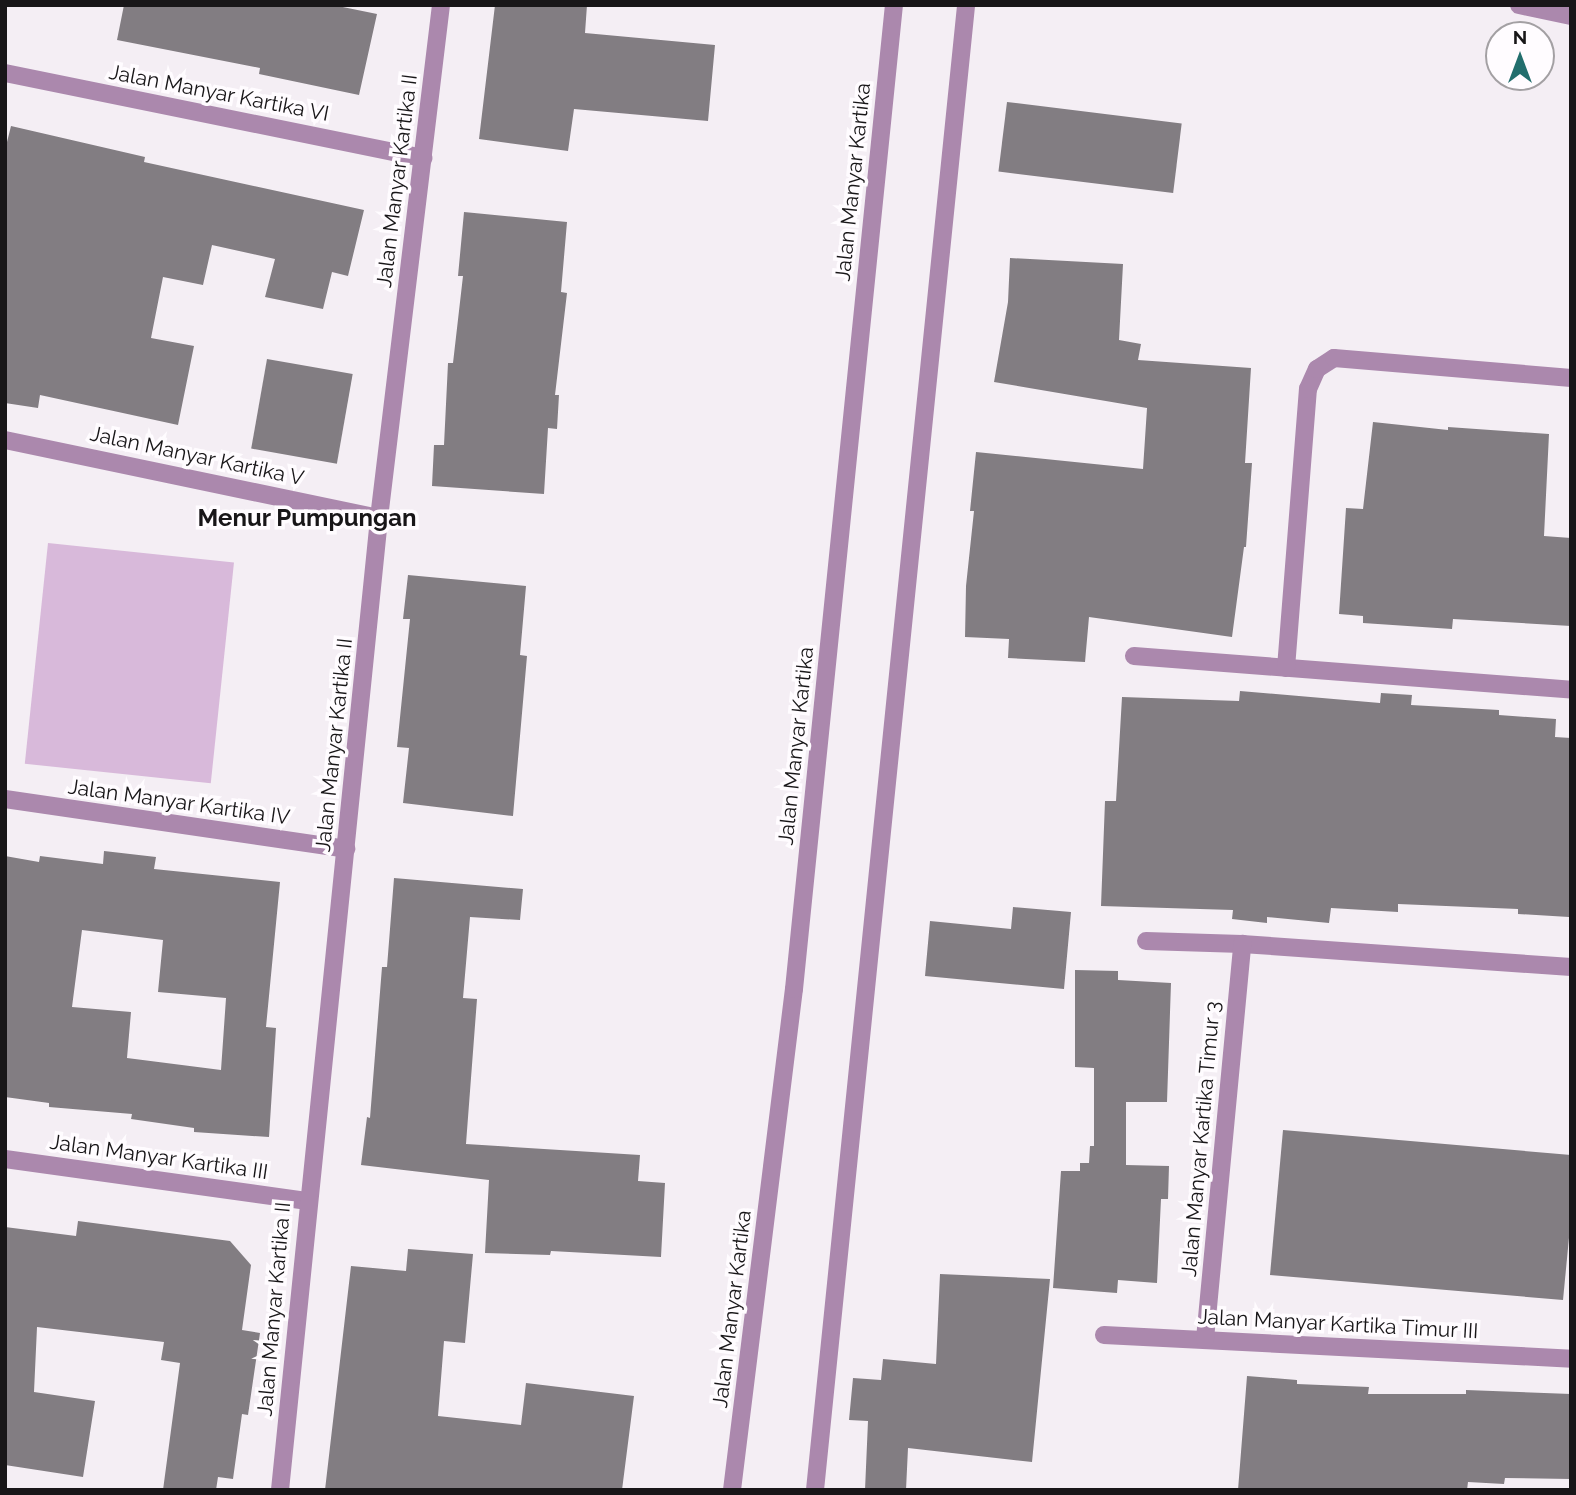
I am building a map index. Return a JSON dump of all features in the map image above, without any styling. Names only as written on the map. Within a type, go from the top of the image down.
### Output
[{"type":"street","name":"Jalan Manyar Kartika II","points":[[280,1490],[307,1201],[379,518],[441,5]]},
{"type":"street","name":"Jalan Manyar Kartika","points":[[732,1490],[794,989],[894,5]]},
{"type":"street","points":[[815,1490],[966,5]]},
{"type":"street","points":[[1519,5],[1571,16]]},
{"type":"street","name":"Jalan Manyar Kartika VI","points":[[5,73],[423,158]]},
{"type":"street","points":[[1286,668],[1308,389],[1317,369],[1334,358],[1571,378]]},
{"type":"street","name":"Jalan Manyar Kartika V","points":[[5,440],[379,518]]},
{"type":"street","points":[[1135,656],[1571,690]]},
{"type":"street","name":"Jalan Manyar Kartika IV","points":[[5,799],[346,849]]},
{"type":"street","points":[[1146,941],[1242,944],[1571,967]]},
{"type":"street","name":"Jalan Manyar Kartika Timur 3","points":[[1205,1339],[1242,944]]},
{"type":"street","name":"Jalan Manyar Kartika III","points":[[5,1159],[307,1201]]},
{"type":"street","name":"Jalan Manyar Kartika Timur III","points":[[1104,1335],[1571,1359]]},
{"type":"shaded area","points":[[48,543],[234,563],[211,783],[25,764]]},
{"type":"building","points":[[124,5],[333,5],[377,14],[359,95],[259,74],[260,68],[117,40]]},
{"type":"building","points":[[495,5],[587,5],[585,33],[715,45],[708,121],[574,109],[568,151],[479,139]]},
{"type":"building","points":[[1007,102],[1182,123],[1173,193],[998,171]]},
{"type":"building","points":[[11,126],[145,157],[144,162],[364,210],[348,276],[332,272],[323,309],[265,297],[275,259],[212,245],[203,285],[163,277],[151,338],[194,346],[178,425],[40,395],[38,408],[5,403],[5,150]]},
{"type":"building","points":[[464,212],[567,222],[561,292],[567,293],[555,395],[559,395],[557,429],[548,428],[544,494],[432,486],[434,445],[444,445],[448,363],[453,363],[463,276],[458,276]]},
{"type":"building","points":[[1010,258],[1123,264],[1119,340],[1141,344],[1138,360],[1251,368],[1245,463],[1252,463],[1246,547],[1232,637],[1089,617],[1085,662],[1008,658],[1009,639],[965,637],[966,586],[974,511],[970,511],[976,452],[1143,469],[1147,408],[994,382],[1008,302]]},
{"type":"building","points":[[267,359],[353,374],[337,464],[251,449]]},
{"type":"building","points":[[1373,422],[1448,430],[1448,427],[1549,434],[1544,536],[1571,538],[1571,626],[1453,619],[1452,629],[1363,623],[1363,616],[1339,614],[1346,508],[1363,509]]},
{"type":"building","points":[[408,575],[526,586],[520,655],[527,656],[513,816],[403,803],[409,748],[397,747],[410,619],[403,619]]},
{"type":"building","points":[[1240,691],[1380,703],[1381,693],[1412,695],[1411,705],[1499,710],[1499,715],[1556,719],[1555,737],[1571,738],[1569,917],[1518,914],[1518,909],[1398,904],[1398,912],[1331,908],[1329,923],[1267,917],[1267,923],[1232,919],[1233,910],[1101,906],[1105,801],[1116,801],[1122,697],[1239,701]]},
{"type":"building","points":[[104,851],[156,857],[154,869],[280,882],[266,1027],[276,1028],[269,1137],[194,1132],[194,1128],[131,1119],[132,1114],[49,1107],[49,1103],[5,1097],[5,856],[39,862],[40,856],[103,864]],"holes":[[[82,930],[163,940],[158,992],[226,998],[221,1070],[127,1058],[131,1012],[72,1007]]]},
{"type":"building","points":[[394,878],[523,889],[520,920],[470,917],[463,998],[477,999],[466,1144],[640,1155],[638,1181],[665,1183],[661,1257],[551,1251],[550,1255],[485,1253],[489,1180],[361,1165],[367,1117],[370,1118],[382,967],[387,967]]},
{"type":"building","points":[[1013,907],[1071,912],[1064,989],[925,976],[930,921],[1011,929]]},
{"type":"building","points":[[1075,970],[1118,971],[1118,980],[1171,983],[1167,1102],[1126,1102],[1126,1165],[1169,1166],[1168,1199],[1161,1199],[1157,1283],[1118,1280],[1117,1293],[1053,1288],[1061,1171],[1080,1171],[1080,1163],[1089,1163],[1090,1146],[1094,1146],[1094,1068],[1075,1067]]},
{"type":"building","points":[[1283,1130],[1571,1155],[1571,1217],[1563,1300],[1270,1275]]},
{"type":"building","points":[[78,1221],[230,1241],[251,1265],[242,1330],[260,1333],[248,1415],[242,1414],[233,1479],[218,1477],[216,1490],[163,1490],[180,1363],[161,1360],[164,1342],[37,1327],[34,1392],[95,1401],[83,1477],[5,1465],[5,1227],[76,1236]]},
{"type":"building","points":[[408,1249],[473,1254],[465,1343],[444,1341],[438,1416],[521,1425],[526,1383],[634,1396],[622,1490],[325,1490],[351,1266],[406,1271]]},
{"type":"building","points":[[940,1274],[1050,1279],[1032,1462],[908,1448],[906,1490],[865,1490],[868,1421],[849,1420],[853,1378],[881,1380],[883,1359],[936,1364]]},
{"type":"building","points":[[1247,1376],[1297,1380],[1297,1384],[1369,1387],[1368,1394],[1466,1394],[1466,1390],[1571,1394],[1571,1479],[1505,1478],[1504,1484],[1468,1482],[1467,1490],[1238,1490]]},
{"type":"district","name":"Menur Pumpungan","points":[[307,518]]}]
